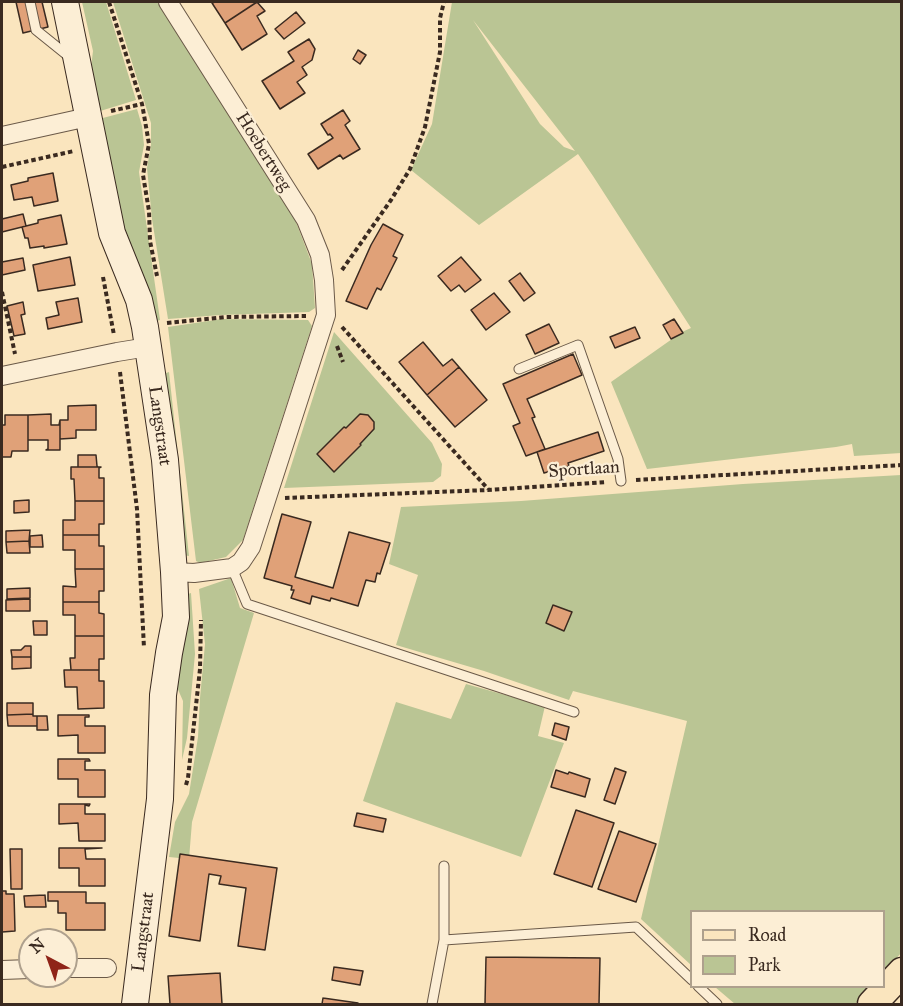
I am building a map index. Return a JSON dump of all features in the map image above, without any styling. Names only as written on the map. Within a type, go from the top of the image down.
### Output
[{"type":"main road","name":"Langstraat","points":[[65,2],[112,233],[139,300],[148,347],[165,460],[174,572],[176,617],[163,695],[160,799],[135,1005]]},
{"type":"main road","points":[[872,1005],[902,972]]},
{"type":"street","name":"Hoebertweg","points":[[168,2],[306,220],[320,255],[324,280],[326,315],[252,547],[232,568]]},
{"type":"street","points":[[2,136],[88,117]]},
{"type":"street","points":[[10,375],[148,347]]},
{"type":"street","points":[[174,572],[194,573],[232,568]]},
{"type":"street","points":[[78,968],[107,968]]},
{"type":"street","points":[[2,970],[18,969]]},
{"type":"lane","points":[[30,2],[36,30],[77,63]]},
{"type":"lane","points":[[519,369],[578,345],[618,459],[621,481]]},
{"type":"lane","points":[[232,568],[247,604],[574,712]]},
{"type":"lane","points":[[432,1005],[444,940],[444,866]]},
{"type":"lane","points":[[444,940],[636,927],[690,978]]},
{"type":"lane","points":[[699,988],[717,1005]]},
{"type":"path","points":[[324,280],[339,274],[410,169],[425,127],[440,52],[440,18],[444,2]]},
{"type":"path","points":[[88,117],[142,104]]},
{"type":"path","points":[[2,167],[78,151]]},
{"type":"path","points":[[2,292],[10,375]]},
{"type":"path","points":[[183,322],[226,317],[326,315],[343,328],[488,490]]},
{"type":"path","name":"Langstraat","points":[[117,352],[137,508],[145,653]]},
{"type":"path","name":"Sportlaan","points":[[267,499],[488,490],[902,465]]},
{"type":"green space","points":[[82,2],[106,2],[136,100],[97,112],[90,76],[93,51]]},
{"type":"green space","points":[[113,2],[158,2],[293,214],[312,264],[315,308],[309,312],[168,319],[152,219],[147,168],[151,145],[151,123]]},
{"type":"green space","points":[[452,2],[901,2],[901,453],[854,456],[852,444],[647,469],[611,382],[691,328],[578,154],[479,225],[411,170],[432,124]],"holes":[[[473,20],[575,151],[564,147],[540,124]]]},
{"type":"green space","points":[[137,109],[144,145],[139,172],[160,320],[154,322],[120,224],[99,119]]},
{"type":"green space","points":[[222,319],[308,320],[312,326],[243,540],[226,557],[200,563],[196,561],[168,327]]},
{"type":"green space","points":[[334,332],[432,443],[442,464],[441,476],[433,482],[284,488]]},
{"type":"green space","points":[[169,372],[189,556],[183,555],[163,374]]},
{"type":"green space","points":[[901,475],[901,953],[885,972],[885,910],[690,910],[690,964],[641,919],[687,721],[573,691],[569,700],[484,671],[396,645],[418,575],[389,564],[401,507],[521,501],[743,484]]},
{"type":"green space","points":[[231,578],[240,608],[254,613],[192,822],[189,859],[169,857],[175,822],[189,794],[198,737],[205,644],[199,589]]},
{"type":"green space","points":[[191,593],[195,654],[187,738],[182,760],[183,701],[173,678],[185,595]]},
{"type":"green space","points":[[466,684],[545,706],[538,736],[564,743],[521,857],[363,801],[396,702],[451,719]]},
{"type":"green space","points":[[716,988],[870,988],[855,1004],[735,1004]]},
{"type":"building","points":[[16,2],[42,2],[48,27],[23,33]]},
{"type":"building","points":[[257,2],[225,23],[212,3]]},
{"type":"building","points":[[257,2],[265,11],[257,16],[267,34],[242,50],[225,23]]},
{"type":"building","points":[[296,12],[305,23],[284,39],[275,29]]},
{"type":"building","points":[[309,39],[315,49],[312,60],[302,67],[307,75],[297,82],[305,93],[280,109],[262,81],[294,61],[288,52]]},
{"type":"building","points":[[358,50],[366,55],[360,64],[353,59]]},
{"type":"building","points":[[343,110],[350,121],[345,125],[360,149],[343,159],[340,155],[318,169],[308,154],[333,138],[330,134],[328,135],[321,124]]},
{"type":"building","points":[[53,173],[58,201],[34,206],[32,197],[14,200],[11,185],[28,181],[28,178]]},
{"type":"building","points":[[23,214],[26,226],[2,232],[2,219]]},
{"type":"building","points":[[61,215],[67,244],[30,248],[22,227],[38,223],[38,220]]},
{"type":"building","points":[[383,224],[403,235],[393,256],[397,258],[381,290],[377,288],[367,309],[346,301]]},
{"type":"building","points":[[70,257],[75,285],[38,291],[33,265]]},
{"type":"building","points":[[461,257],[481,280],[465,292],[459,285],[451,291],[438,276]]},
{"type":"building","points":[[23,258],[25,270],[2,275],[2,262]]},
{"type":"building","points":[[520,273],[535,293],[524,301],[509,281]]},
{"type":"building","points":[[494,293],[510,312],[486,330],[471,310]]},
{"type":"building","points":[[78,298],[82,322],[48,329],[46,318],[59,315],[56,302]]},
{"type":"building","points":[[23,302],[25,314],[21,315],[25,334],[14,336],[7,306]]},
{"type":"building","points":[[674,319],[683,333],[671,339],[663,325]]},
{"type":"building","points":[[549,324],[559,343],[535,354],[526,335]]},
{"type":"building","points":[[635,327],[640,338],[615,348],[610,337]]},
{"type":"building","points":[[423,342],[443,366],[452,359],[459,367],[427,395],[399,362]]},
{"type":"building","points":[[573,354],[582,375],[527,399],[545,449],[526,456],[513,426],[520,423],[503,384]]},
{"type":"building","points":[[459,367],[487,400],[455,427],[427,395]]},
{"type":"building","points":[[96,405],[96,430],[76,430],[76,438],[60,439],[60,420],[68,420],[68,406]]},
{"type":"building","points":[[51,414],[51,425],[59,425],[60,420],[60,450],[46,450],[48,440],[28,440],[28,415]]},
{"type":"building","points":[[360,414],[368,415],[374,422],[374,429],[334,472],[317,454]]},
{"type":"building","points":[[5,415],[28,415],[28,451],[12,451],[11,457],[2,457],[2,425],[5,425]]},
{"type":"building","points":[[598,432],[604,451],[568,463],[569,466],[544,473],[537,452]]},
{"type":"building","points":[[78,455],[96,455],[98,467],[78,467]]},
{"type":"building","points":[[71,467],[101,467],[99,478],[104,478],[104,501],[75,501]]},
{"type":"building","points":[[29,500],[29,512],[14,513],[14,501]]},
{"type":"building","points":[[75,501],[104,501],[104,524],[99,524],[99,535],[63,535],[63,520],[75,520]]},
{"type":"building","points":[[282,514],[311,522],[295,577],[333,588],[349,532],[390,543],[380,574],[377,573],[375,582],[366,580],[358,606],[331,598],[330,601],[312,596],[310,604],[291,598],[294,590],[291,590],[292,586],[264,578]]},
{"type":"building","points":[[30,530],[29,541],[6,542],[6,531]]},
{"type":"building","points":[[42,535],[43,547],[30,547],[30,536]]},
{"type":"building","points":[[63,535],[99,535],[99,546],[104,546],[104,569],[75,569],[75,550],[63,550]]},
{"type":"building","points":[[29,541],[30,553],[7,553],[6,542]]},
{"type":"building","points":[[75,569],[104,569],[104,591],[99,591],[99,602],[63,602],[63,586],[76,587]]},
{"type":"building","points":[[30,588],[30,598],[7,599],[7,589]]},
{"type":"building","points":[[30,599],[30,611],[6,611],[6,600]]},
{"type":"building","points":[[63,602],[99,602],[99,613],[104,614],[104,636],[75,636],[75,615],[63,615]]},
{"type":"building","points":[[553,605],[572,612],[564,631],[546,623]]},
{"type":"building","points":[[33,621],[47,621],[47,635],[34,635]]},
{"type":"building","points":[[75,636],[104,636],[104,659],[99,659],[99,670],[71,670],[70,658],[75,658]]},
{"type":"building","points":[[25,646],[31,646],[31,657],[12,657],[11,650],[21,650]]},
{"type":"building","points":[[12,657],[31,657],[31,668],[12,669]]},
{"type":"building","points":[[64,670],[99,670],[99,681],[104,681],[104,708],[78,709],[77,687],[65,687]]},
{"type":"building","points":[[7,703],[33,703],[33,714],[7,715]]},
{"type":"building","points":[[33,714],[37,716],[37,726],[8,726],[7,715]]},
{"type":"building","points":[[58,715],[89,715],[85,717],[85,726],[105,726],[105,753],[78,753],[78,735],[58,736]]},
{"type":"building","points":[[37,716],[47,716],[48,730],[37,730]]},
{"type":"building","points":[[555,723],[569,727],[566,740],[552,735]]},
{"type":"building","points":[[58,759],[89,759],[90,761],[85,761],[85,770],[105,770],[105,797],[78,797],[78,779],[58,779]]},
{"type":"building","points":[[615,768],[626,772],[615,804],[604,800]]},
{"type":"building","points":[[556,770],[590,779],[585,797],[551,787]]},
{"type":"building","points":[[59,804],[90,804],[85,805],[85,814],[105,814],[105,841],[79,841],[78,823],[59,824]]},
{"type":"building","points":[[576,810],[614,823],[592,887],[554,874]]},
{"type":"building","points":[[357,813],[386,819],[383,832],[354,826]]},
{"type":"building","points":[[619,831],[656,844],[636,902],[598,889]]},
{"type":"building","points":[[59,848],[102,848],[85,849],[86,859],[105,859],[105,886],[79,886],[79,868],[59,868]]},
{"type":"building","points":[[10,849],[22,849],[22,889],[11,889]]},
{"type":"building","points":[[180,854],[277,868],[265,950],[238,946],[246,888],[219,884],[221,876],[209,874],[200,941],[169,936]]},
{"type":"building","points":[[2,891],[6,891],[6,894],[14,894],[15,931],[2,932]]},
{"type":"building","points":[[48,892],[86,892],[86,903],[105,903],[105,930],[66,928],[66,913],[58,913],[58,901],[48,901]]},
{"type":"building","points":[[45,895],[46,907],[25,907],[24,896]]},
{"type":"building","points":[[486,957],[600,958],[599,1004],[485,1004]]},
{"type":"building","points":[[334,967],[363,971],[360,985],[332,980]]},
{"type":"building","points":[[220,973],[222,1004],[170,1004],[168,976]]},
{"type":"building","points":[[323,998],[358,1003],[358,1004],[322,1004]]}]
